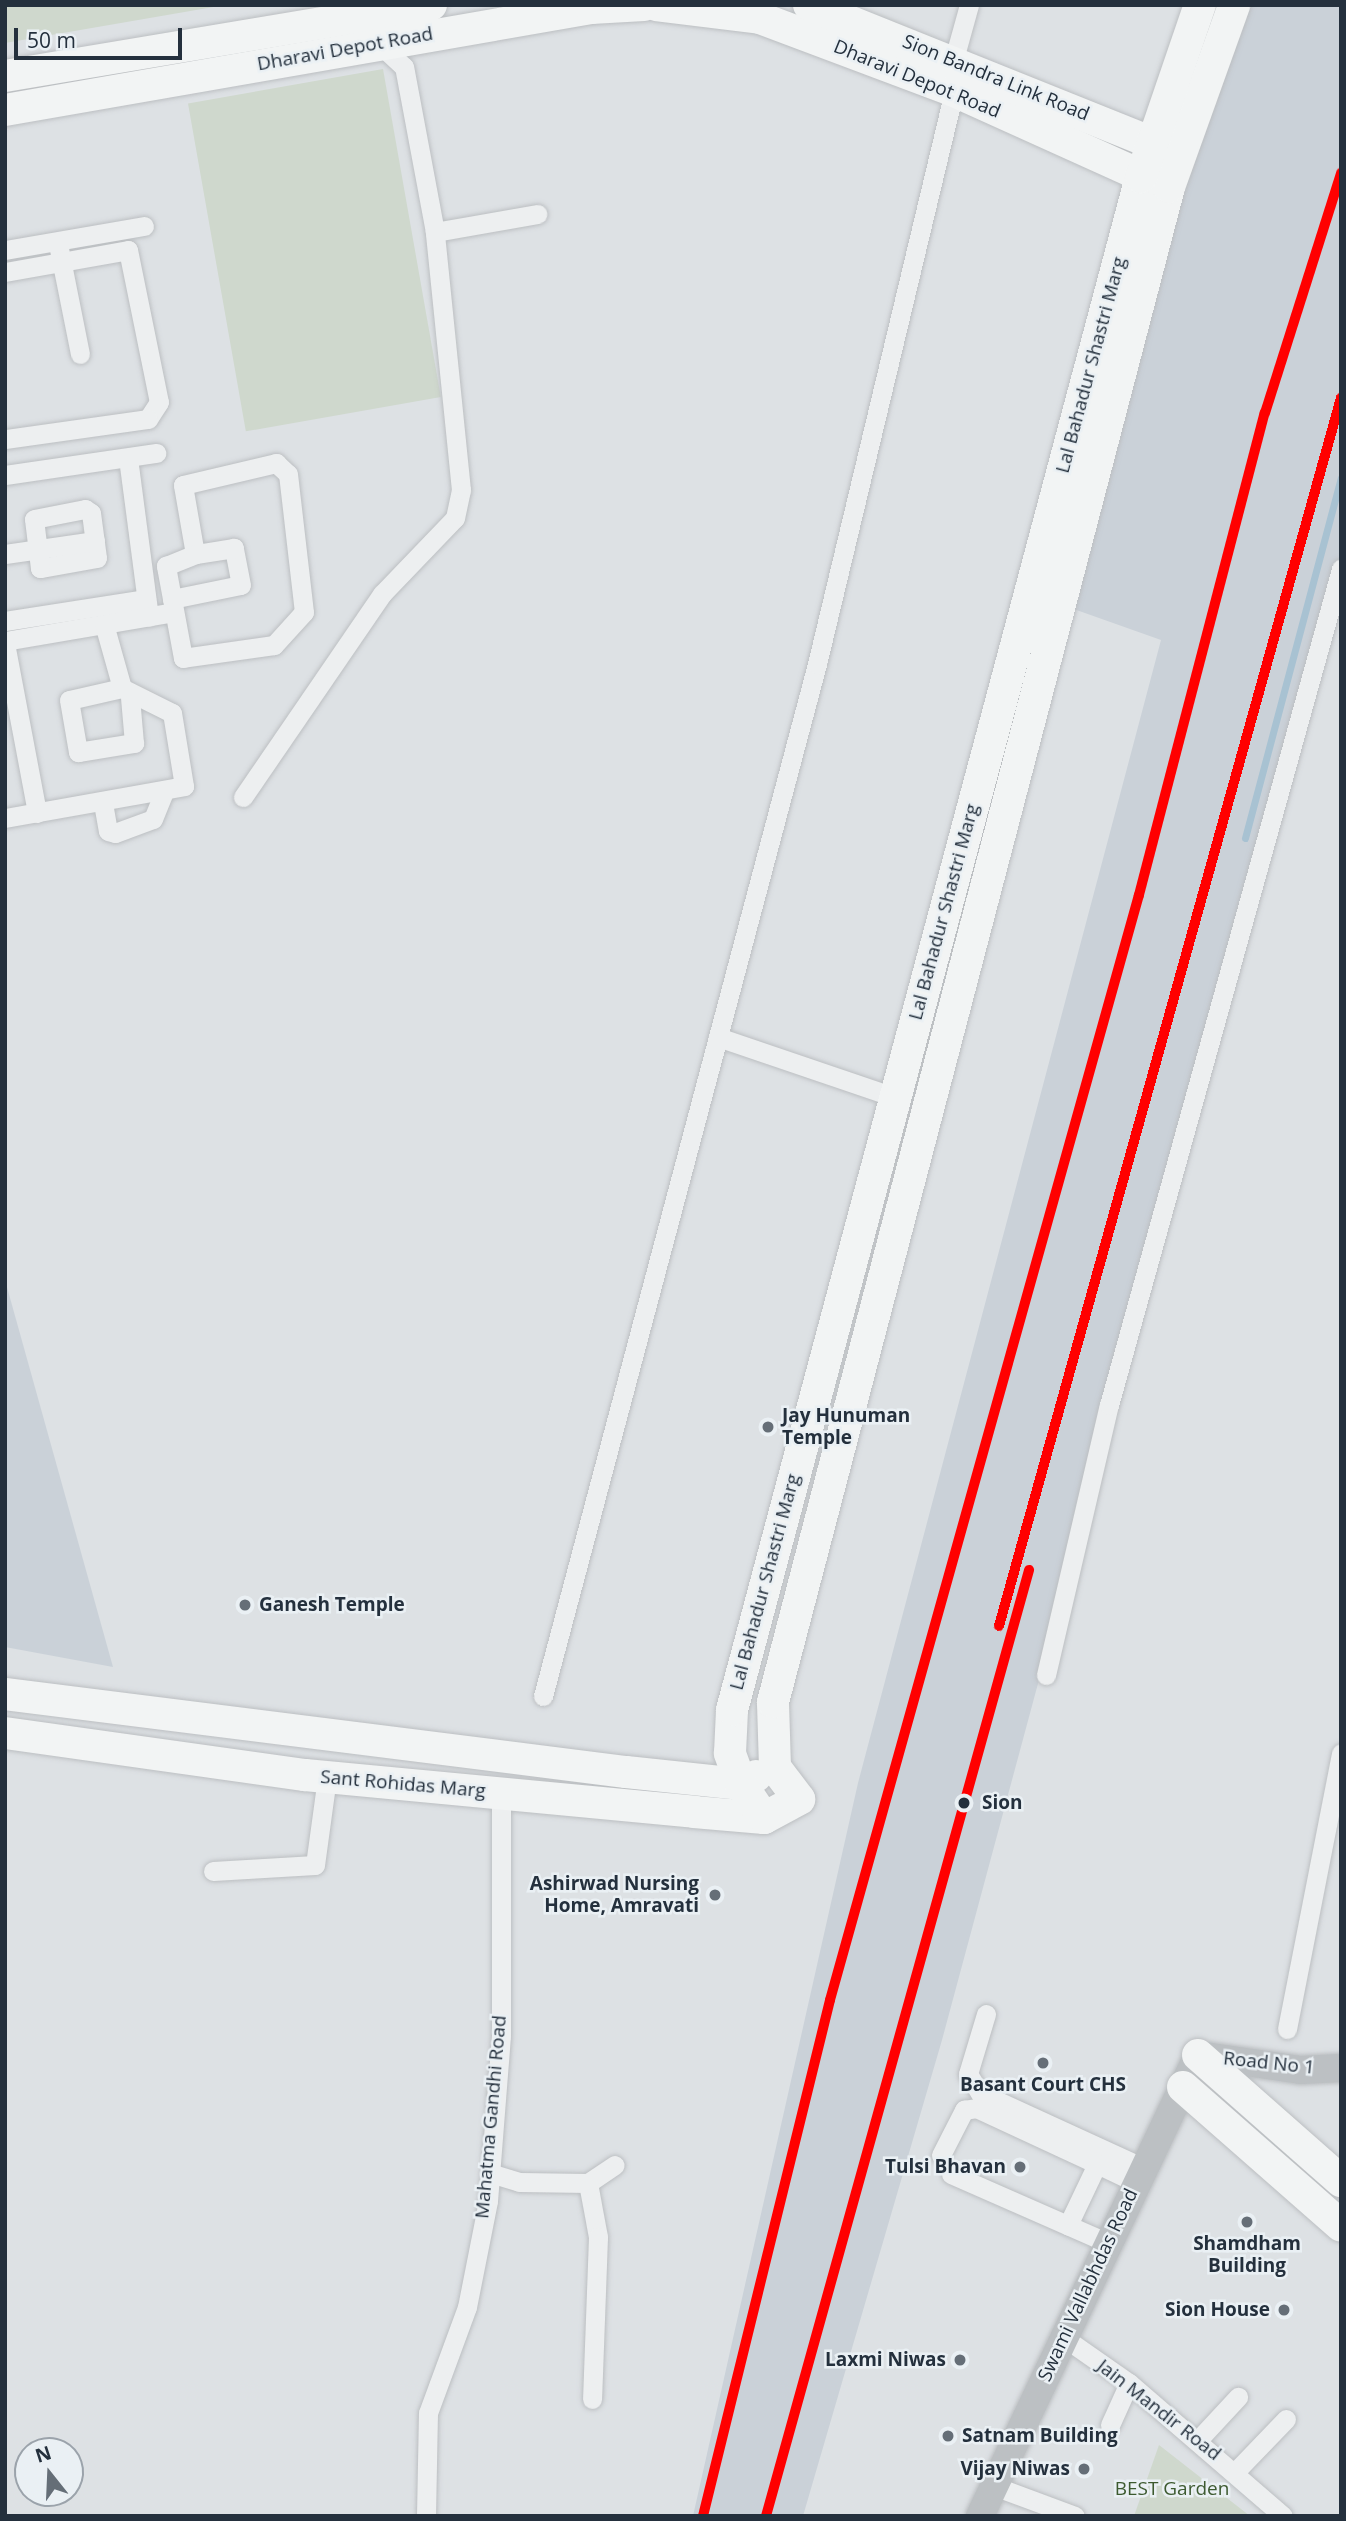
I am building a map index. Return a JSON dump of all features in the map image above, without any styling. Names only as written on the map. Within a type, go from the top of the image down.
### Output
[{"type":"main road","points":[[5,76],[376,30],[431,5]]},
{"type":"main road","name":"Dharavi Depot Road","points":[[5,110],[376,30],[644,5]]},
{"type":"main road","name":"Dharavi Depot Road","points":[[656,5],[760,18],[954,91],[1155,182]]},
{"type":"main road","name":"Sion Bandra Link Road","points":[[809,5],[954,60],[1167,149]]},
{"type":"main road","name":"Lal Bahadur Shastri Marg","points":[[1167,149],[1200,5]]},
{"type":"main road","name":"Lal Bahadur Shastri Marg","points":[[764,1818],[741,1784],[727,1728],[894,1097],[1155,182],[1167,149],[1234,5]]},
{"type":"main road","name":"Lal Bahadur Shastri Marg","points":[[775,1767],[773,1702],[953,1006],[1155,182]]},
{"type":"main road","points":[[922,997],[953,1006]]},
{"type":"main road","name":"Sant Rohidas Marg","points":[[5,1694],[363,1741],[741,1784]]},
{"type":"main road","points":[[194,1760],[201,1720]]},
{"type":"main road","name":"Sant Rohidas Marg","points":[[5,1733],[327,1777],[764,1818]]},
{"type":"main road","points":[[359,1780],[363,1741]]},
{"type":"main road","points":[[741,1784],[775,1767],[799,1799],[764,1818]]},
{"type":"main road","points":[[1198,2055],[1341,2181]]},
{"type":"main road","points":[[1183,2087],[1341,2226]]},
{"type":"street","points":[[954,60],[969,5]]},
{"type":"street","points":[[243,797],[382,594],[455,518],[460,458],[435,232],[404,67],[376,30]]},
{"type":"street","points":[[543,1696],[817,664],[954,91]]},
{"type":"street","points":[[435,232],[537,214]]},
{"type":"street","points":[[5,250],[144,226]]},
{"type":"street","points":[[57,241],[80,354]]},
{"type":"street","points":[[5,272],[61,261],[130,253],[157,411],[148,419],[5,439]]},
{"type":"street","points":[[5,475],[156,453]]},
{"type":"street","points":[[128,457],[147,608]]},
{"type":"street","points":[[37,813],[6,652],[43,625],[173,605],[241,585],[234,548],[195,554],[167,563],[173,605],[180,654],[191,660],[274,645],[303,614],[283,465],[185,483],[195,554]]},
{"type":"street","points":[[5,554],[37,550],[95,541],[89,510],[51,514],[34,519],[37,550]]},
{"type":"street","points":[[1046,1675],[1109,1405],[1341,569]]},
{"type":"street","points":[[5,621],[43,625],[104,624],[147,608]]},
{"type":"street","points":[[5,818],[182,789],[185,781],[177,722],[164,708],[126,693],[104,624]]},
{"type":"street","points":[[103,803],[108,831],[115,834],[153,819],[163,794]]},
{"type":"street","points":[[718,1037],[894,1097]]},
{"type":"street","points":[[1287,2029],[1341,1753]]},
{"type":"street","points":[[213,1871],[314,1866],[327,1777]]},
{"type":"street","name":"Mahatma Gandhi Road","points":[[426,2516],[428,2413],[467,2307],[490,2173],[501,2036],[501,1794]]},
{"type":"street","points":[[986,2014],[968,2074],[980,2093],[1141,2175]]},
{"type":"street","name":"Swami Vallabhdas Road","points":[[989,2507],[1063,2337],[1198,2055]]},
{"type":"street","name":"Road No 1","points":[[1198,2055],[1301,2070],[1341,2068]]},
{"type":"street","points":[[942,2155],[964,2110],[976,2108],[1097,2164],[1141,2175]]},
{"type":"street","points":[[1068,2225],[1097,2164]]},
{"type":"street","points":[[490,2173],[519,2182],[588,2183],[615,2165]]},
{"type":"street","points":[[951,2174],[1108,2243]]},
{"type":"street","points":[[588,2183],[598,2238],[592,2399]]},
{"type":"street","name":"Jain Mandir Road","points":[[1063,2337],[1129,2383],[1236,2471],[1283,2516]]},
{"type":"street","points":[[1110,2425],[1129,2383]]},
{"type":"street","points":[[1198,2440],[1238,2396]]},
{"type":"street","points":[[1236,2471],[1286,2419]]},
{"type":"street","points":[[989,2507],[1075,2516]]},
{"type":"shaded area","points":[[1238,5],[1341,5],[1341,558],[942,2040],[803,2516],[693,2516],[858,1783],[1161,640],[1068,607],[1176,186]]},
{"type":"shaded area","points":[[5,1280],[113,1667],[5,1647]]},
{"type":"green space","points":[[5,5],[225,5],[5,43]]},
{"type":"green space","points":[[383,69],[441,397],[246,431],[188,103]]},
{"type":"green space","name":"BEST Garden","points":[[1159,2445],[1250,2516],[1134,2516]]},
{"type":"waterway","points":[[1245,838],[1341,478]]},
{"type":"transit line","points":[[703,2516],[830,2000],[1139,895],[1265,413],[1341,173]]},
{"type":"transit line","points":[[999,1626],[1341,398]]},
{"type":"transit line","points":[[766,2516],[1029,1570]]},
{"type":"place","name":"Jay Hunuman Temple","points":[[768,1427]]},
{"type":"place","name":"Ganesh Temple","points":[[245,1605]]},
{"type":"place","name":"Sion","points":[[964,1803]]},
{"type":"place","name":"Ashirwad Nursing Home, Amravati","points":[[715,1895]]},
{"type":"place","name":"Basant Court CHS","points":[[1043,2063]]},
{"type":"place","name":"Tulsi Bhavan","points":[[1020,2167]]},
{"type":"place","name":"Shamdham Building","points":[[1247,2222]]},
{"type":"place","name":"Sion House","points":[[1284,2310]]},
{"type":"place","name":"Laxmi Niwas","points":[[960,2360]]},
{"type":"place","name":"Satnam Building","points":[[948,2436]]},
{"type":"place","name":"Vijay Niwas","points":[[1084,2469]]}]
